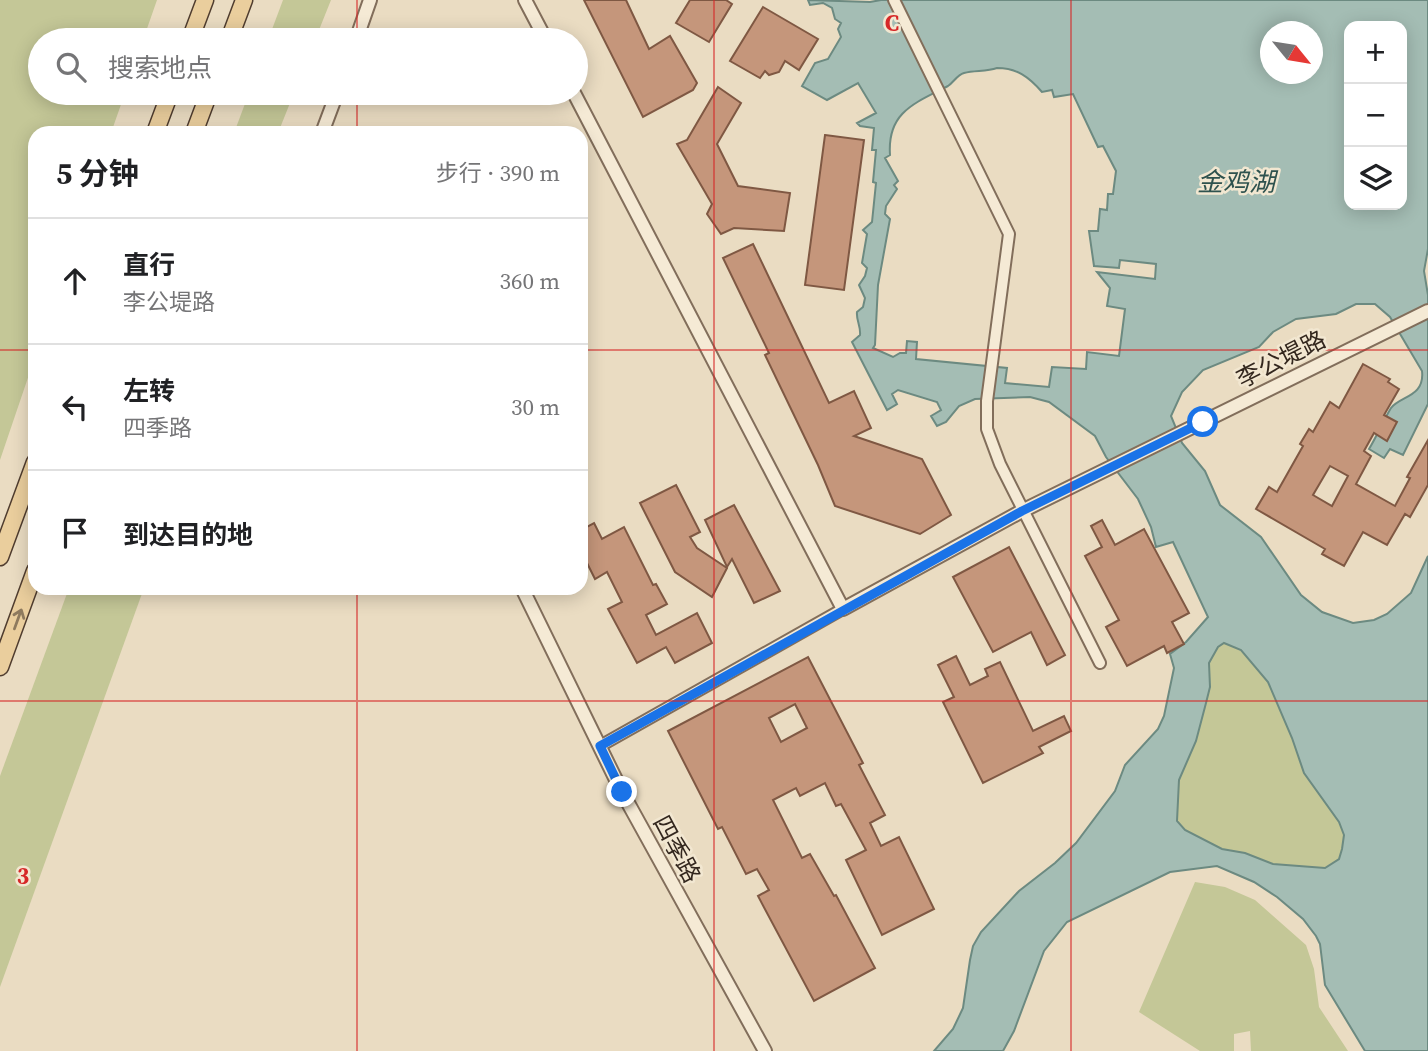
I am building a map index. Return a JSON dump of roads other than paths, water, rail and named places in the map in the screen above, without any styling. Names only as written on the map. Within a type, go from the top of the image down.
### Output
[{"type":"main road","points":[[194,28],[205,0]]},
{"type":"main road","points":[[234,28],[244,0]]},
{"type":"main road","points":[[158,126],[166,105]]},
{"type":"main road","points":[[197,126],[204,105]]},
{"type":"main road","points":[[0,557],[28,481]]},
{"type":"main road","points":[[0,667],[28,590]]},
{"type":"street","points":[[360,28],[370,0]]},
{"type":"street","points":[[525,0],[540,28]]},
{"type":"street","points":[[894,0],[1009,234],[987,401],[987,429],[1022,511],[1100,663]]},
{"type":"street","points":[[325,126],[332,105]]},
{"type":"street","points":[[580,105],[843,609]]},
{"type":"street","name":"李公堤路","points":[[600,746],[1022,511],[1428,311]]},
{"type":"street","name":"四季路","points":[[525,595],[600,746],[713,960],[765,1051]]},
{"type":"water","name":"金鸡湖","points":[[808,0],[1428,0],[1428,249],[1424,271],[1428,295],[1428,404],[1403,455],[1390,449],[1384,458],[1369,449],[1391,408],[1420,386],[1422,371],[1390,317],[1375,304],[1356,304],[1336,314],[1296,319],[1273,332],[1259,347],[1203,370],[1182,392],[1171,416],[1182,443],[1205,471],[1220,505],[1261,537],[1301,595],[1322,612],[1353,623],[1374,620],[1387,614],[1411,593],[1428,556],[1428,1051],[1365,1051],[1325,985],[1320,944],[1303,919],[1254,882],[1217,866],[1170,872],[1067,922],[1044,951],[1014,1031],[1003,1051],[934,1051],[953,1029],[963,1008],[973,946],[981,932],[1019,891],[1076,843],[1115,791],[1125,765],[1158,729],[1164,716],[1174,668],[1170,654],[1186,642],[1208,617],[1173,542],[1156,547],[1151,527],[1138,499],[1106,457],[1095,436],[1049,402],[1030,397],[975,399],[959,406],[946,422],[937,426],[931,416],[941,410],[937,402],[898,390],[892,394],[897,404],[887,410],[852,342],[860,335],[857,312],[863,307],[865,298],[859,285],[867,268],[862,263],[867,234],[863,230],[872,222],[876,183],[873,182],[876,150],[872,150],[874,128],[857,123],[876,113],[858,83],[827,100],[802,86],[815,63],[828,59],[841,37],[838,29],[841,23],[835,19],[832,8],[823,3],[810,5]],"holes":[[[997,68],[1017,72],[1042,92],[1052,90],[1054,97],[1073,94],[1098,147],[1103,146],[1116,171],[1113,194],[1108,194],[1107,210],[1100,209],[1098,231],[1089,231],[1094,266],[1119,268],[1120,260],[1156,264],[1155,279],[1097,272],[1110,288],[1107,306],[1125,309],[1119,356],[1087,352],[1086,369],[1052,367],[1049,387],[1005,383],[1007,368],[916,359],[917,342],[907,341],[906,353],[893,357],[873,348],[878,285],[890,219],[885,214],[886,206],[897,189],[894,185],[898,181],[885,158],[890,155],[893,128],[905,111],[948,86],[962,74]],[[1224,643],[1241,650],[1268,682],[1304,773],[1339,822],[1344,835],[1339,859],[1325,868],[1273,864],[1245,853],[1222,849],[1185,830],[1177,821],[1179,780],[1196,741],[1210,687],[1209,663],[1218,647]]]}]
